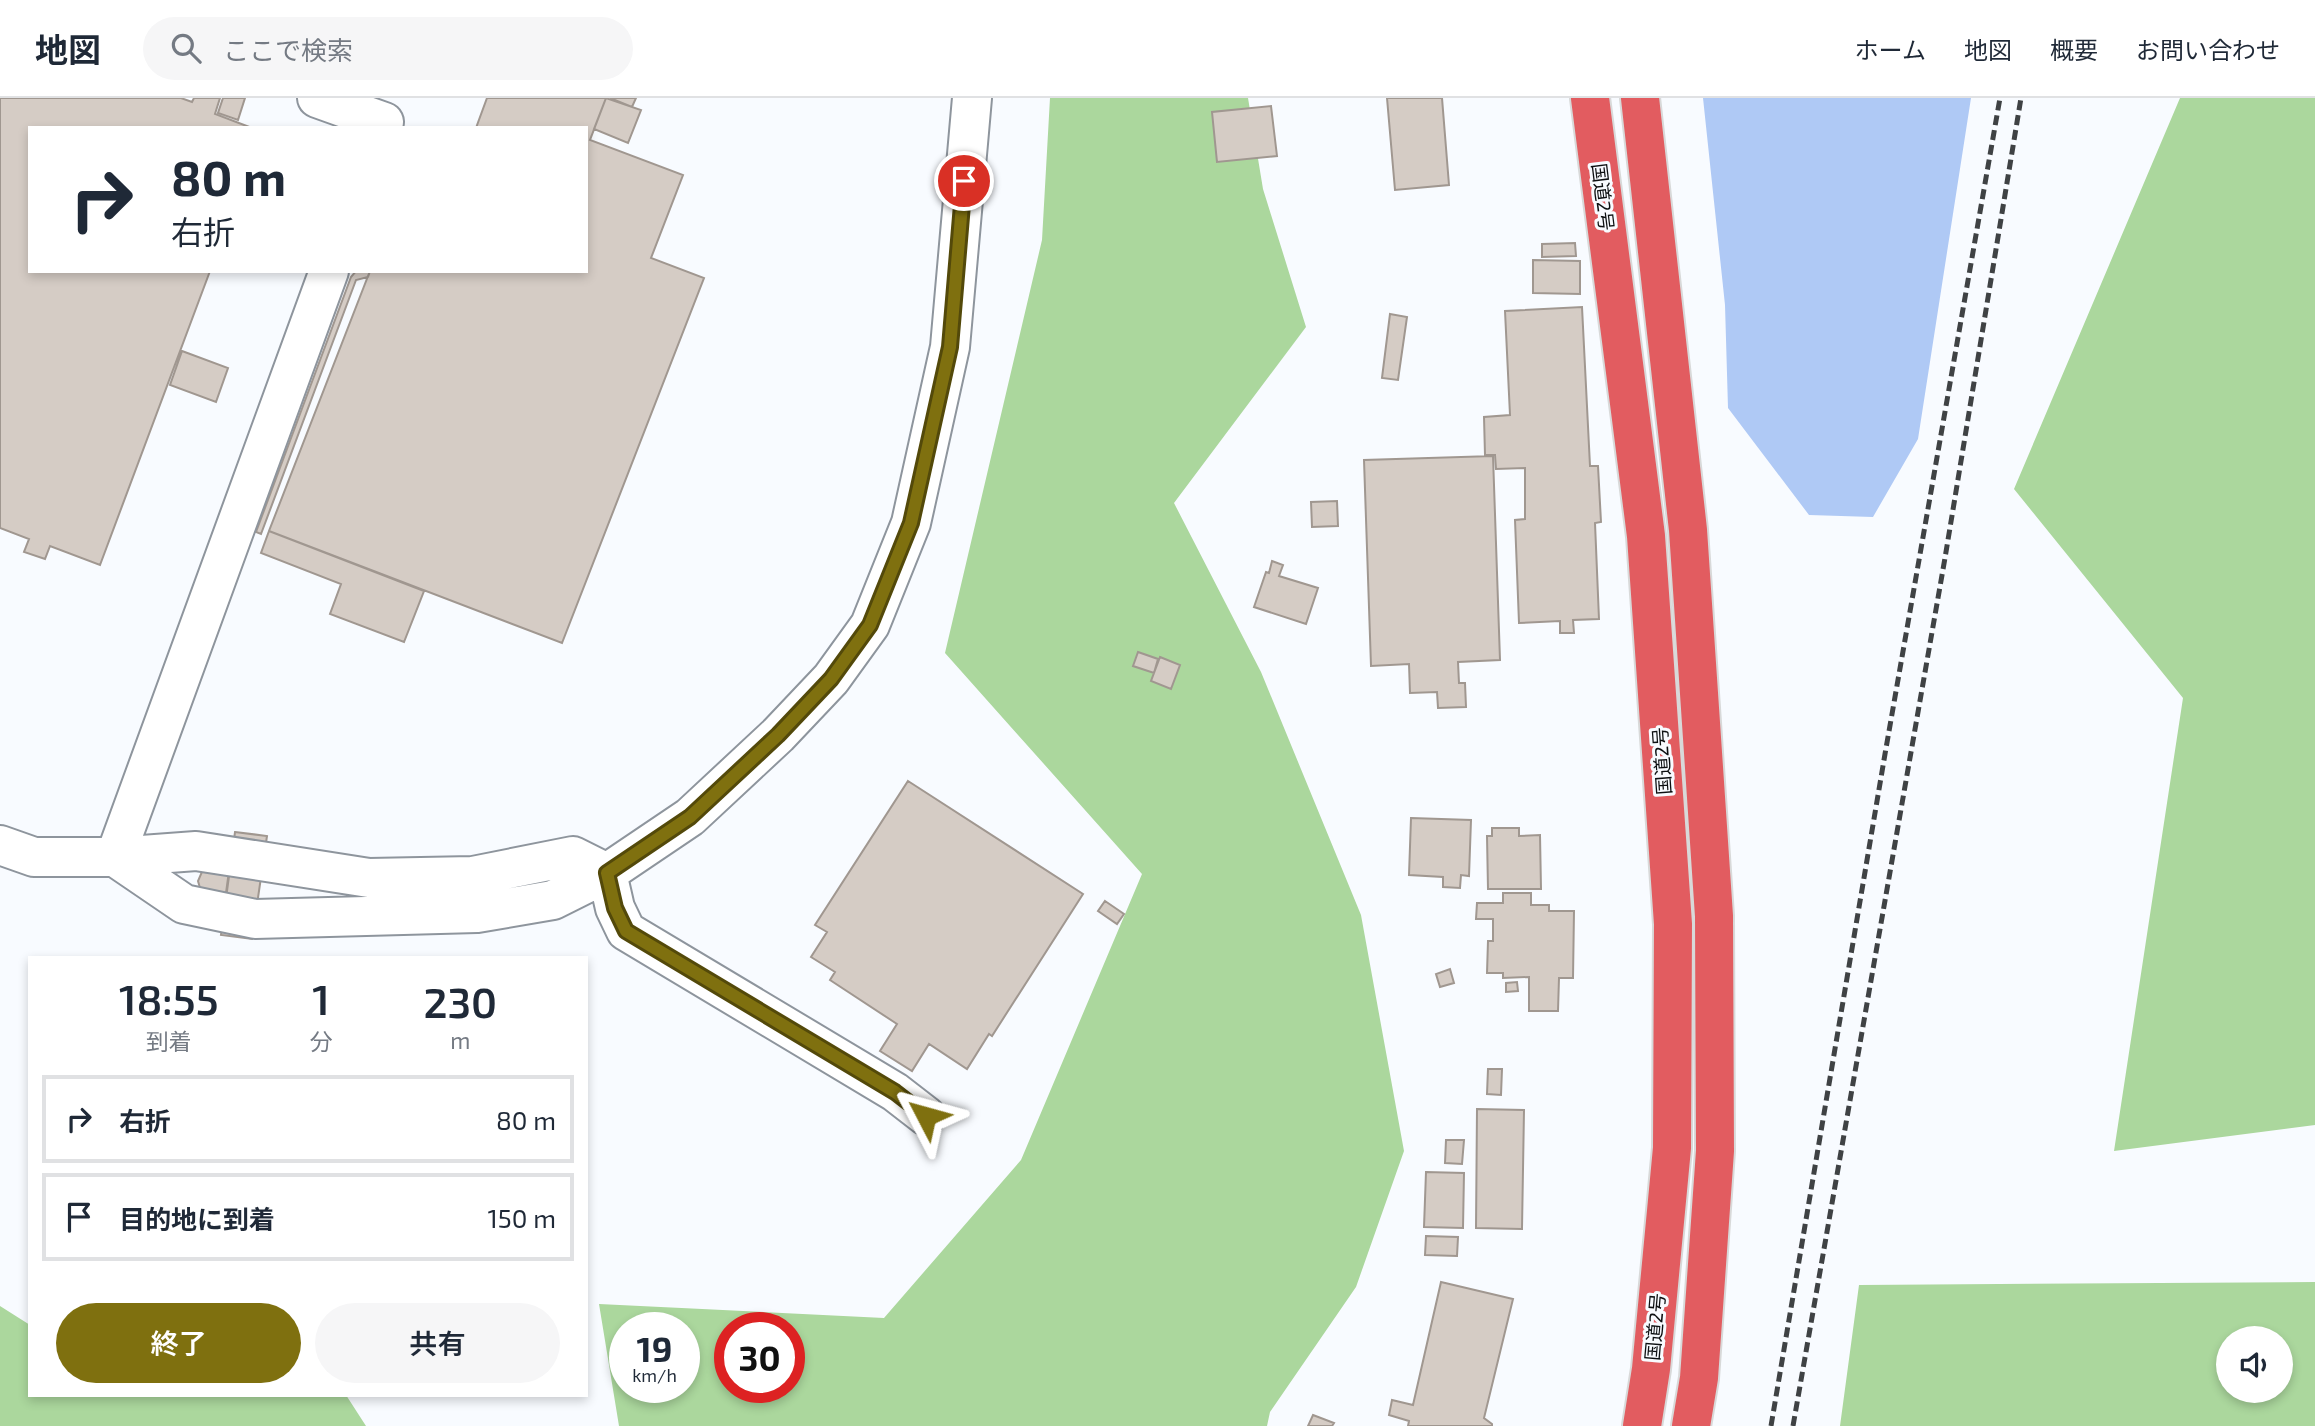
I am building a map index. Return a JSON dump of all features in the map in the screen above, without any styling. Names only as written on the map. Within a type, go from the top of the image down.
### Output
[{"type":"highway","name":"国道2号","points":[[1590,98],[1646,536],[1673,924],[1672,1148],[1651,1369],[1642,1426]]},
{"type":"highway","points":[[1640,98],[1688,530],[1714,916],[1715,1151],[1699,1378],[1691,1426]]},
{"type":"street","points":[[317,98],[386,116]]},
{"type":"street","points":[[115,857],[184,904],[255,919],[477,913],[553,900],[607,873],[690,817],[778,735],[831,679],[870,625],[911,523],[950,347],[972,98]]},
{"type":"street","points":[[115,857],[328,273]]},
{"type":"street","points":[[0,845],[34,857],[115,857],[197,851],[369,878],[473,876],[573,856],[607,873]]},
{"type":"street","points":[[607,873],[615,908],[626,931],[895,1092],[926,1116]]},
{"type":"green space","points":[[1050,98],[1248,98],[1263,189],[1306,327],[1174,503],[1261,672],[1361,915],[1404,1151],[1356,1287],[1270,1412],[1267,1426],[619,1426],[615,1403],[700,1403],[700,1312],[609,1312],[609,1365],[599,1304],[762,1312],[714,1312],[714,1403],[805,1403],[805,1314],[884,1318],[1021,1160],[1142,874],[945,653],[1042,240]]},
{"type":"green space","points":[[2180,98],[2315,98],[2315,1125],[2114,1151],[2183,698],[2014,489]]},
{"type":"green space","points":[[2315,1282],[2315,1426],[1840,1426],[1859,1285]]},
{"type":"green space","points":[[0,1306],[28,1324],[28,1397],[347,1397],[366,1426],[0,1426]]},
{"type":"water","points":[[1703,98],[1971,98],[1918,439],[1873,517],[1809,515],[1728,408],[1725,305]]},
{"type":"building","points":[[0,98],[181,98],[192,102],[194,98],[220,98],[215,114],[247,126],[28,126],[28,273],[209,273],[100,565],[50,546],[45,559],[24,552],[29,539],[0,528]]},
{"type":"building","points":[[223,98],[245,98],[238,120],[218,113]]},
{"type":"building","points":[[487,98],[606,98],[590,140],[683,175],[651,258],[704,278],[562,643],[269,531],[369,273],[588,273],[588,126],[477,126]]},
{"type":"building","points":[[606,98],[641,110],[628,143],[594,129]]},
{"type":"building","points":[[610,98],[636,98],[632,107]]},
{"type":"building","points":[[1387,98],[1442,98],[1449,185],[1395,190]]},
{"type":"building","points":[[1271,106],[1277,156],[1217,162],[1212,112]]},
{"type":"building","points":[[1575,243],[1576,256],[1542,257],[1542,244]]},
{"type":"building","points":[[1533,260],[1580,261],[1580,294],[1533,293]]},
{"type":"building","points":[[354,273],[369,273],[368,277],[356,280],[261,534],[256,532]]},
{"type":"building","points":[[1582,307],[1590,466],[1598,466],[1601,522],[1595,523],[1599,619],[1573,620],[1574,633],[1560,633],[1560,621],[1519,623],[1515,520],[1525,519],[1525,468],[1496,469],[1495,455],[1485,455],[1484,417],[1510,415],[1505,311]]},
{"type":"building","points":[[1390,314],[1407,317],[1398,380],[1382,378]]},
{"type":"building","points":[[182,351],[228,368],[216,402],[170,385]]},
{"type":"building","points":[[1493,456],[1500,660],[1458,662],[1459,683],[1465,683],[1466,707],[1438,708],[1437,692],[1410,693],[1409,664],[1371,666],[1364,460]]},
{"type":"building","points":[[1337,501],[1338,526],[1312,527],[1311,502]]},
{"type":"building","points":[[269,531],[424,591],[404,642],[330,614],[341,584],[261,553]]},
{"type":"building","points":[[1272,561],[1283,565],[1279,576],[1318,588],[1306,624],[1254,607]]},
{"type":"building","points":[[1138,652],[1158,659],[1154,673],[1133,666]]},
{"type":"building","points":[[1160,657],[1180,665],[1171,689],[1151,681]]},
{"type":"building","points":[[908,781],[1083,894],[992,1036],[989,1034],[967,1069],[929,1044],[912,1071],[880,1051],[897,1024],[830,980],[835,972],[811,957],[827,932],[815,925]]},
{"type":"building","points":[[1411,818],[1471,820],[1469,876],[1461,875],[1460,888],[1443,887],[1443,877],[1409,875]]},
{"type":"building","points":[[1492,828],[1519,828],[1519,836],[1540,835],[1541,889],[1488,889],[1487,836],[1492,836]]},
{"type":"building","points":[[235,832],[267,836],[252,939],[221,935]]},
{"type":"building","points":[[204,867],[229,871],[226,893],[200,888],[198,881]]},
{"type":"building","points":[[1503,893],[1531,893],[1531,905],[1549,905],[1549,911],[1574,911],[1573,978],[1559,978],[1558,1011],[1529,1011],[1529,977],[1503,978],[1503,973],[1487,973],[1488,941],[1493,941],[1493,919],[1476,919],[1477,903],[1503,903]]},
{"type":"building","points":[[1105,901],[1124,914],[1117,924],[1098,911]]},
{"type":"building","points":[[1450,969],[1454,983],[1440,987],[1436,974]]},
{"type":"building","points":[[1517,982],[1518,991],[1506,992],[1506,983]]},
{"type":"building","points":[[1488,1069],[1502,1069],[1501,1095],[1487,1094]]},
{"type":"building","points":[[1477,1109],[1524,1110],[1522,1229],[1476,1228]]},
{"type":"building","points":[[1446,1140],[1464,1140],[1462,1164],[1445,1163]]},
{"type":"building","points":[[1426,1172],[1464,1173],[1463,1228],[1424,1227]]},
{"type":"building","points":[[1426,1236],[1458,1237],[1457,1256],[1425,1255]]},
{"type":"building","points":[[1441,1282],[1513,1299],[1484,1418],[1492,1426],[1408,1426],[1409,1421],[1389,1415],[1392,1400],[1413,1405]]},
{"type":"building","points":[[1313,1415],[1334,1423],[1332,1426],[1308,1426]]},
{"type":"railway","points":[[1771,1426],[2000,98]]},
{"type":"railway","points":[[1793,1426],[1945,558],[2021,98]]},
{"type":"route","points":[[926,1116],[895,1092],[626,931],[615,908],[607,873],[690,817],[778,735],[831,679],[870,625],[911,523],[950,347],[964,181]]}]
